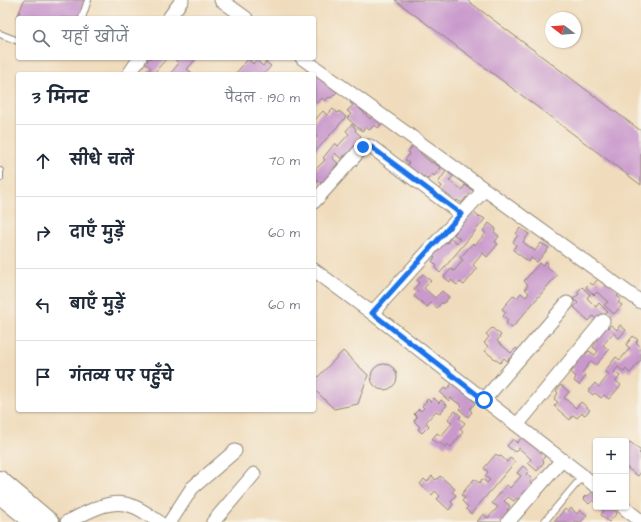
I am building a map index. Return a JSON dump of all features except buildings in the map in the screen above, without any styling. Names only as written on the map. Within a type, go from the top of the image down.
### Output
[{"type":"street","points":[[170,16],[182,0]]},
{"type":"street","points":[[221,0],[243,16]]},
{"type":"street","points":[[130,72],[139,60]]},
{"type":"street","points":[[305,60],[641,302]]},
{"type":"street","points":[[316,200],[363,147],[370,146],[461,214]]},
{"type":"street","points":[[372,313],[484,190]]},
{"type":"street","points":[[316,271],[593,484]]},
{"type":"street","points":[[484,400],[567,303]]},
{"type":"street","points":[[517,425],[603,321]]},
{"type":"street","points":[[170,522],[192,488],[235,451]]},
{"type":"street","points":[[508,522],[562,460]]},
{"type":"street","points":[[213,522],[254,474]]},
{"type":"street","points":[[0,479],[51,522]]},
{"type":"street","points":[[0,496],[32,522]]},
{"type":"street","points":[[67,522],[104,505],[119,503],[132,506],[159,522]]},
{"type":"street","points":[[627,510],[641,521]]},
{"type":"lane","points":[[83,16],[88,0]]},
{"type":"lane","points":[[0,34],[16,39]]},
{"type":"lane","points":[[0,171],[0,178]]},
{"type":"lane","points":[[544,522],[583,476]]},
{"type":"route","points":[[363,147],[370,146],[461,214],[372,313],[484,400]]}]
